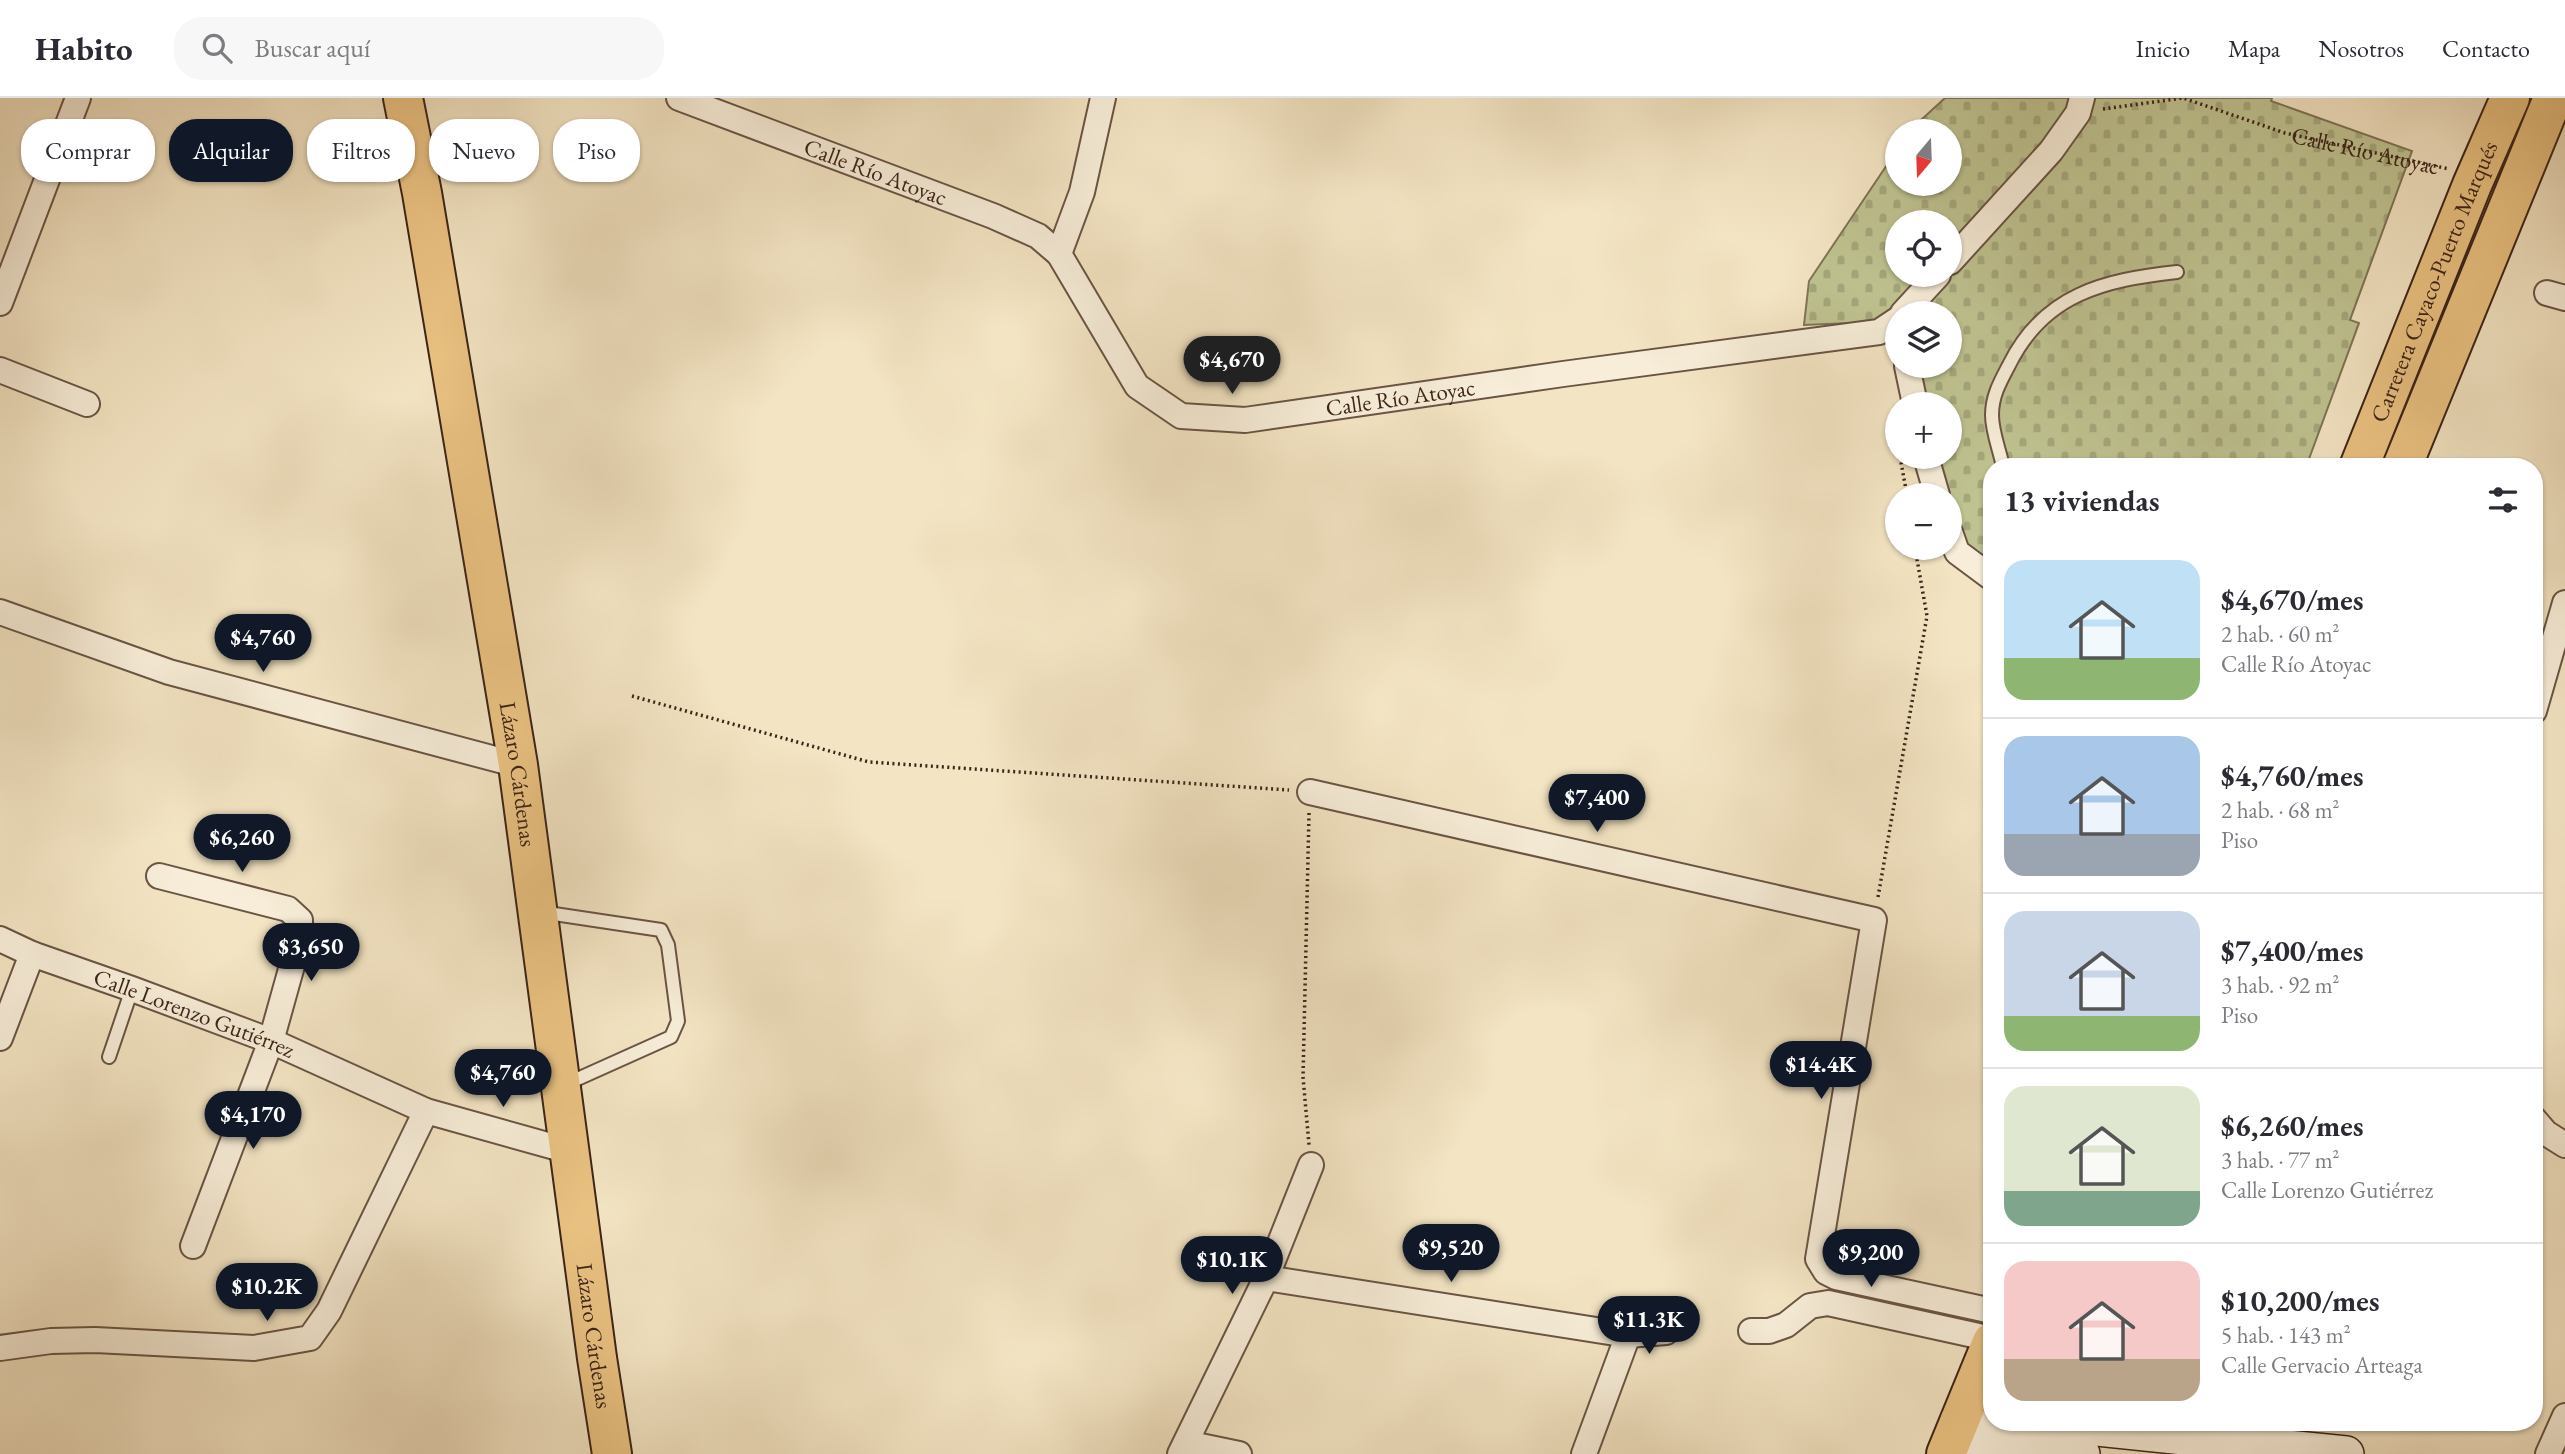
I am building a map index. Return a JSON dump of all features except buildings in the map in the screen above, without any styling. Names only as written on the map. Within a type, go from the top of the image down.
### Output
[{"type":"main road","name":"Lázaro Cárdenas","points":[[403,98],[422,193],[518,765],[612,1454]]},
{"type":"main road","name":"Carretera Cayaco-Puerto Marqués","points":[[2363,458],[2472,185],[2510,98]]},
{"type":"main road","name":"Carretera Cayaco-Puerto Marqués","points":[[2406,458],[2553,98]]},
{"type":"main road","points":[[1968,1434],[1983,1375]]},
{"type":"main road","points":[[1968,1434],[1990,1431]]},
{"type":"main road","points":[[2126,1431],[2346,1454]]},
{"type":"main road","points":[[1968,1434],[2082,1454]]},
{"type":"street","points":[[0,303],[78,98]]},
{"type":"street","name":"Calle Río Atoyac","points":[[679,98],[993,216],[1038,236],[1059,254],[1137,386],[1181,416],[1245,420],[1885,329]]},
{"type":"street","points":[[1059,254],[1082,192],[1103,98]]},
{"type":"street","points":[[1962,249],[2051,151],[2080,105]]},
{"type":"street","name":"Calle Río Atoyac","points":[[1916,301],[1928,287]]},
{"type":"street","points":[[0,370],[87,404]]},
{"type":"street","points":[[1962,556],[1983,571]]},
{"type":"street","points":[[2543,661],[2565,603]]},
{"type":"street","points":[[0,612],[170,672],[518,765]]},
{"type":"street","points":[[1310,792],[1874,920],[1818,1259],[1826,1272],[1836,1277],[1983,1309]]},
{"type":"street","points":[[159,877],[288,909],[300,919],[300,937],[271,1041],[193,1245]]},
{"type":"street","name":"Calle Lorenzo Gutiérrez","points":[[0,939],[32,954],[271,1041],[426,1111],[569,1151]]},
{"type":"street","points":[[0,1038],[32,954]]},
{"type":"street","points":[[0,1348],[51,1341],[95,1340],[254,1348],[310,1339],[328,1311],[426,1111]]},
{"type":"street","points":[[2543,1130],[2565,1144]]},
{"type":"street","points":[[1239,1454],[1183,1448],[1266,1278],[1311,1165]]},
{"type":"street","points":[[1266,1278],[1628,1335],[1666,1332]]},
{"type":"street","points":[[1751,1331],[1769,1331],[1786,1325],[1810,1306],[1828,1303],[1983,1338]]},
{"type":"street","points":[[1584,1454],[1628,1335]]},
{"type":"street","points":[[2548,1454],[2565,1416]]},
{"type":"lane","points":[[2001,458],[1992,418],[1994,395],[2019,345],[2040,320],[2075,295],[2126,278],[2177,272]]},
{"type":"lane","points":[[537,912],[661,930],[668,945],[678,1021],[671,1037],[560,1087]]},
{"type":"lane","points":[[109,1057],[132,989]]},
{"type":"path","name":"Calle Río Atoyac","points":[[2080,105],[2183,98],[2285,133],[2451,169],[2460,172],[2472,185]]},
{"type":"path","points":[[1874,920],[1927,616],[1917,560]]},
{"type":"path","points":[[632,695],[869,762],[1310,792],[1303,1077],[1311,1165]]},
{"type":"green space","points":[[1945,98],[2272,98],[2271,101],[2412,151],[2350,320],[2359,323],[2309,458],[1983,458],[1983,565],[1962,548],[1962,483],[1941,483],[1939,469],[1962,469],[1962,392],[1921,392],[1919,378],[1962,378],[1962,301],[1885,301],[1885,322],[1804,325],[1809,281],[1885,168],[1885,196],[1962,196],[1962,119],[1922,119]]}]
